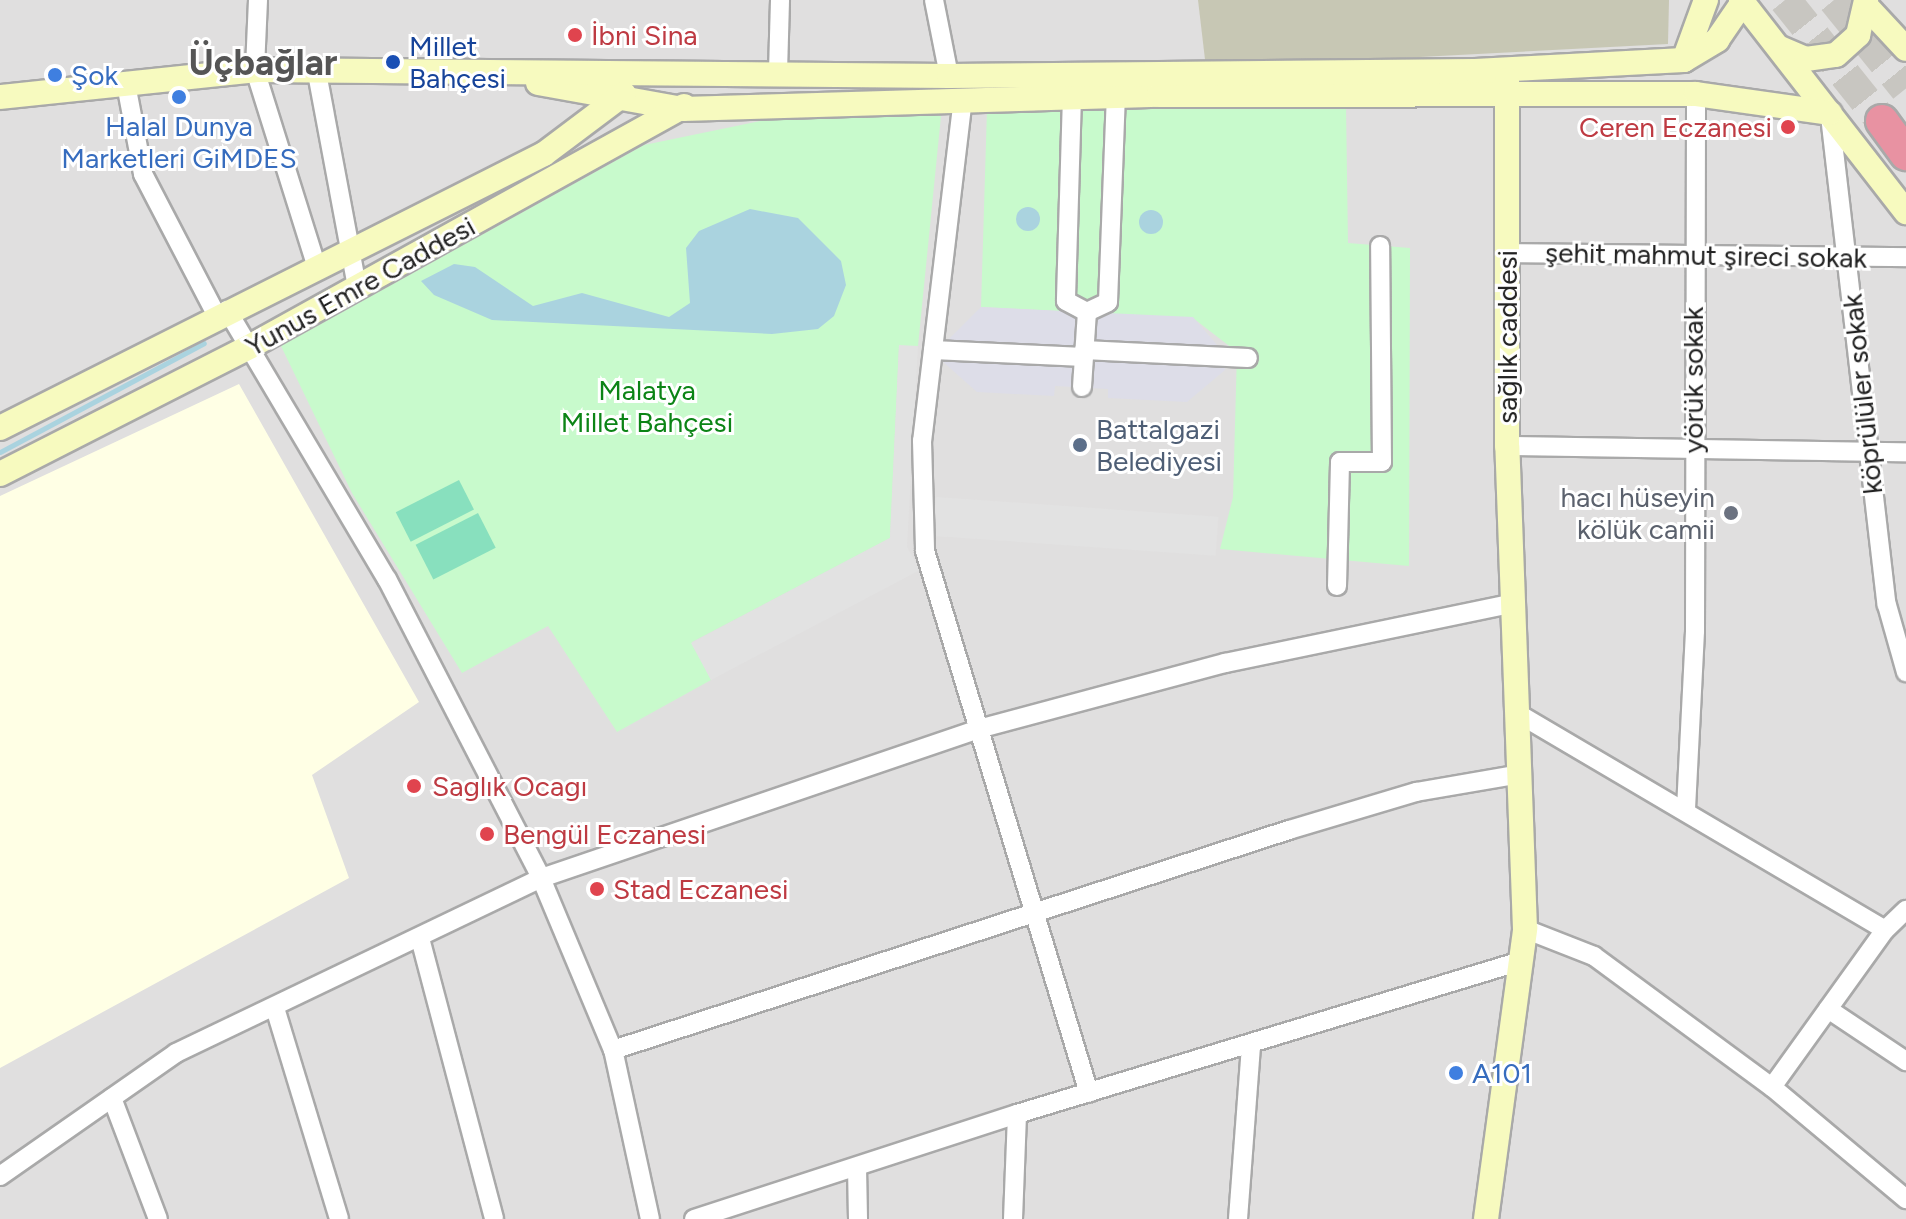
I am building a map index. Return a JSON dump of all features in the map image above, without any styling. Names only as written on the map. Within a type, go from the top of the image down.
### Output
[{"type":"highway","points":[[1882,121],[1906,154]]},
{"type":"main road","points":[[1684,60],[1706,0]]},
{"type":"main road","points":[[0,97],[255,70],[505,75],[778,72],[949,76],[1506,70],[1684,60],[1717,40],[1748,1],[1771,39],[1906,212]]},
{"type":"main road","points":[[1771,39],[1796,57],[1827,58],[1858,35],[1867,3]]},
{"type":"main road","points":[[1867,3],[1906,49]]},
{"type":"main road","name":"sağlık caddesi","points":[[1486,1219],[1525,929],[1507,446],[1506,70]]},
{"type":"main road","name":"Yunus Emre Caddesi","points":[[0,428],[316,265],[544,154],[619,101],[640,73]]},
{"type":"main road","points":[[683,109],[696,73]]},
{"type":"main road","points":[[505,75],[619,101],[683,109],[1072,96],[1696,94],[1830,113]]},
{"type":"main road","name":"Yunus Emre Caddesi","points":[[0,474],[251,346],[683,109]]},
{"type":"street","points":[[258,0],[255,70],[316,265]]},
{"type":"street","points":[[778,72],[780,0]]},
{"type":"street","points":[[934,0],[949,76]]},
{"type":"street","points":[[317,73],[357,287]]},
{"type":"street","points":[[126,84],[143,174],[222,313],[251,346],[387,579],[541,878],[613,1050],[650,1219]]},
{"type":"street","name":"yörük sokak","points":[[1686,809],[1696,94]]},
{"type":"street","points":[[1072,96],[1066,301],[1087,312]]},
{"type":"street","points":[[1087,312],[1108,302],[1116,96]]},
{"type":"street","points":[[963,98],[922,441],[925,551],[982,728],[1089,1093]]},
{"type":"street","name":"köprülüler sokak","points":[[1830,113],[1887,605],[1906,672]]},
{"type":"street","points":[[1337,586],[1340,462],[1382,462],[1380,246]]},
{"type":"street","name":"şehit mahmut şireci sokak","points":[[1507,253],[1906,257]]},
{"type":"street","points":[[1082,387],[1087,312]]},
{"type":"street","points":[[933,350],[1248,358]]},
{"type":"street","points":[[1507,446],[1693,452],[1906,452]]},
{"type":"street","points":[[0,1176],[176,1053],[421,942],[541,878],[982,728],[1225,663],[1515,603]]},
{"type":"street","points":[[1517,713],[1686,809],[1885,930]]},
{"type":"street","points":[[613,1050],[1416,792],[1521,774]]},
{"type":"street","points":[[1772,1087],[1885,930],[1906,910]]},
{"type":"street","points":[[1525,929],[1594,956],[1772,1087],[1906,1199]]},
{"type":"street","points":[[421,942],[494,1219]]},
{"type":"street","points":[[694,1219],[1017,1114],[1521,961]]},
{"type":"street","points":[[275,1008],[339,1219]]},
{"type":"street","points":[[1828,1009],[1906,1061]]},
{"type":"street","points":[[1238,1219],[1251,1045]]},
{"type":"street","points":[[112,1098],[158,1219]]},
{"type":"street","points":[[1013,1219],[1017,1114]]},
{"type":"street","points":[[857,1167],[858,1219]]},
{"type":"shaded area","points":[[0,0],[1906,0],[1906,1219],[0,1219]]},
{"type":"shaded area","points":[[1198,0],[1669,0],[1668,44],[1206,68]]},
{"type":"shaded area","points":[[981,307],[1193,317],[1224,353],[1225,370],[1187,402],[1108,398],[1108,389],[1055,386],[1054,396],[977,392],[942,361],[944,344]]},
{"type":"shaded area","points":[[899,345],[918,346],[907,547],[920,570],[711,680],[691,643],[890,538]]},
{"type":"shaded area","points":[[239,384],[419,702],[312,775],[349,878],[0,1068],[0,496]]},
{"type":"shaded area","points":[[936,497],[1218,517],[1216,556],[933,536]]},
{"type":"green space","points":[[1346,106],[1348,243],[1410,248],[1409,566],[1220,549],[1233,497],[1237,352],[1193,318],[981,307],[987,109]]},
{"type":"green space","name":"Malatya Millet Bahçesi","points":[[868,110],[941,116],[918,346],[899,346],[890,538],[692,642],[711,680],[617,732],[548,626],[462,673],[352,493],[281,346],[644,145],[794,114]]},
{"type":"green space","points":[[459,480],[474,509],[411,542],[396,512]]},
{"type":"green space","points":[[478,513],[496,548],[433,580],[416,545]]},
{"type":"water","points":[[1028,207],[1036,211],[1040,219],[1036,227],[1028,231],[1020,227],[1016,219],[1020,211]]},
{"type":"water","points":[[750,209],[798,218],[841,261],[846,285],[834,316],[818,329],[772,334],[492,320],[434,295],[421,281],[454,264],[475,267],[533,306],[582,293],[669,317],[690,303],[686,248],[699,231]]},
{"type":"water","points":[[1151,210],[1159,214],[1163,222],[1159,230],[1151,234],[1143,230],[1139,222],[1143,214]]},
{"type":"waterway","points":[[0,452],[204,343]]},
{"type":"tunnel","points":[[1785,0],[1882,121]]},
{"type":"tunnel","points":[[1834,0],[1906,89]]},
{"type":"place","name":"İbni Sina","points":[[575,35]]},
{"type":"place","name":"Millet Bahçesi","points":[[393,62]]},
{"type":"place","name":"Şok","points":[[55,75]]},
{"type":"place","name":"Halal Dunya Marketleri GiMDES","points":[[179,97]]},
{"type":"place","name":"Ceren Eczanesi","points":[[1788,127]]},
{"type":"place","name":"Battalgazi Belediyesi","points":[[1080,445]]},
{"type":"place","name":"hacı hüseyin kölük camii","points":[[1731,513]]},
{"type":"place","name":"Saglık Ocagı","points":[[414,786]]},
{"type":"place","name":"Bengül Eczanesi","points":[[487,834]]},
{"type":"place","name":"Stad Eczanesi","points":[[597,889]]},
{"type":"place","name":"A101","points":[[1456,1073]]},
{"type":"district","name":"Üçbağlar","points":[[263,63]]}]
